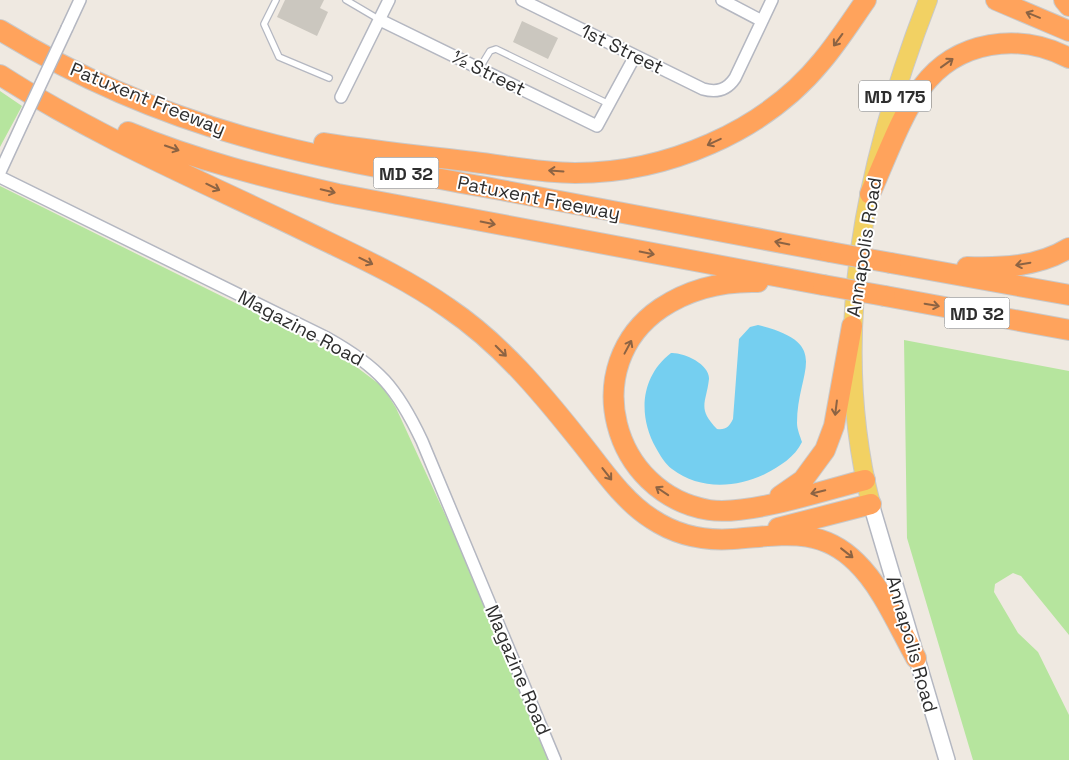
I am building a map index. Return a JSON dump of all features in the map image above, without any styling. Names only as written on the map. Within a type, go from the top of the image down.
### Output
[{"type":"highway","points":[[118,91],[251,127],[352,147],[575,173],[634,168],[683,155],[736,131],[783,99],[822,62],[866,0]]},
{"type":"highway","points":[[996,0],[1069,31]]},
{"type":"highway","points":[[1064,0],[1069,6]]},
{"type":"highway","name":"Patuxent Freeway","points":[[0,30],[59,63],[118,91],[194,121],[243,136],[395,171],[1069,295]]},
{"type":"highway","points":[[870,194],[911,104],[921,87],[949,60],[990,44],[1008,42],[1035,45],[1069,58]]},
{"type":"highway","name":"Patuxent Freeway","points":[[0,70],[76,109],[143,138],[288,182],[388,204],[1069,330]]},
{"type":"highway","points":[[0,74],[38,99],[98,130],[422,290],[473,327],[521,372],[544,396],[623,495],[637,508],[668,528],[690,536],[732,539],[793,534],[812,537],[840,548],[867,573],[916,658]]},
{"type":"highway","points":[[896,264],[988,268],[1017,266],[1042,261],[1069,248]]},
{"type":"highway","points":[[816,284],[727,283],[709,286],[677,298],[659,309],[633,337],[625,351],[616,380],[614,410],[622,442],[630,459],[652,484],[679,501],[711,510],[730,511],[760,506],[865,480]]},
{"type":"highway","points":[[760,506],[790,491],[803,480],[825,450],[834,426],[852,326]]},
{"type":"highway","points":[[732,539],[871,504]]},
{"type":"main road","name":"Annapolis Road","points":[[928,0],[895,96],[870,194],[854,280],[852,326],[855,414],[865,480],[947,760]]},
{"type":"street","points":[[0,172],[80,0]]},
{"type":"street","points":[[341,97],[389,0]]},
{"type":"street","name":"1st Street","points":[[522,0],[704,89],[718,91],[724,89],[735,78],[762,21]]},
{"type":"street","points":[[722,0],[762,21],[772,0]]},
{"type":"street","name":"½ Street","points":[[380,20],[597,126],[609,104]]},
{"type":"street","points":[[609,104],[635,56]]},
{"type":"street","name":"Magazine Road","points":[[0,177],[327,338],[370,364],[384,378],[398,395],[422,441],[555,760]]},
{"type":"lane","points":[[276,0],[264,24],[279,57],[328,78]]},
{"type":"lane","points":[[346,0],[380,20]]},
{"type":"lane","points":[[480,68],[490,51],[496,49],[609,104]]},
{"type":"green space","points":[[0,91],[22,106],[0,147]]},
{"type":"green space","points":[[0,186],[342,356],[383,387],[396,408],[461,549],[549,760],[0,760]]},
{"type":"green space","points":[[904,340],[1069,371],[1069,635],[1021,576],[1013,573],[995,584],[994,592],[1018,633],[1038,652],[1069,715],[1069,760],[973,760],[907,538]]},
{"type":"water","points":[[758,325],[781,332],[796,341],[804,350],[806,361],[805,374],[798,404],[797,423],[802,442],[791,457],[754,479],[718,485],[694,481],[669,467],[650,436],[645,410],[648,385],[653,373],[671,353],[695,360],[705,368],[708,374],[709,379],[704,406],[707,416],[717,429],[729,426],[733,419],[739,339],[750,327]]},
{"type":"building","points":[[285,0],[324,0],[320,8],[328,12],[317,36],[277,17]]},
{"type":"building","points":[[522,21],[558,38],[548,59],[513,42]]}]
